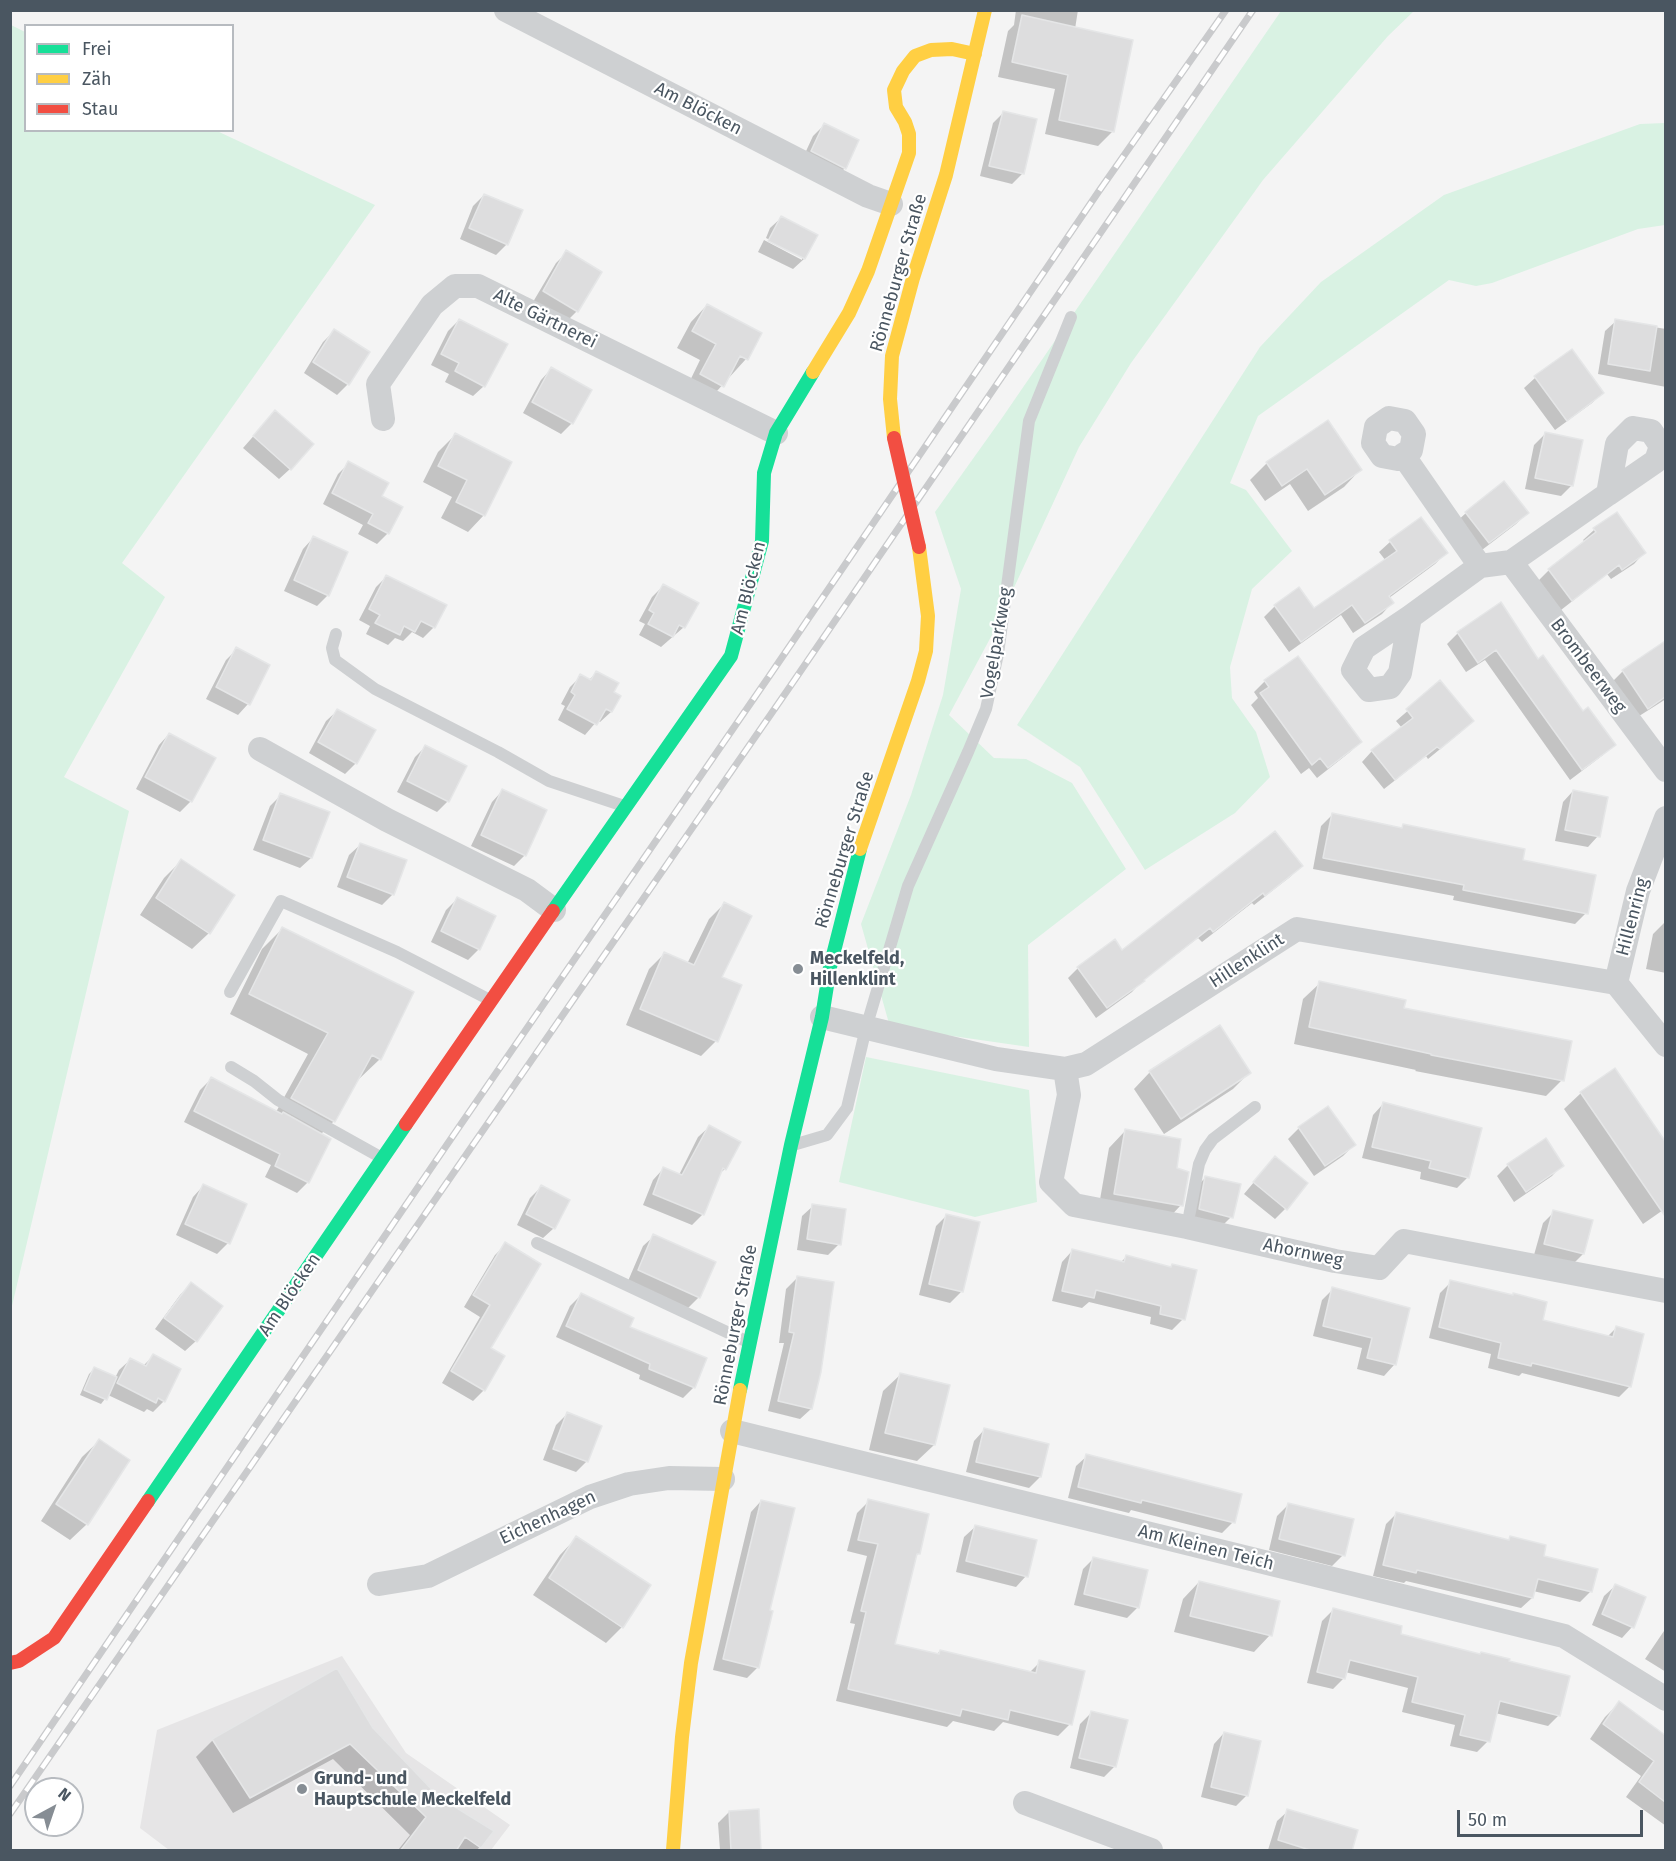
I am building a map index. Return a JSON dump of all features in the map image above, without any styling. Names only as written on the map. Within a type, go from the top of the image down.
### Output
[{"type":"street","name":"Am Blöcken","points":[[506,10],[868,196],[891,204]]},
{"type":"street","name":"Rönneburger Straße","points":[[673,1851],[682,1737],[691,1663],[749,1343],[822,1017],[830,967],[858,854],[918,681],[926,651],[928,616],[919,547],[894,438],[890,399],[892,356],[913,278],[946,175],[985,10]]},
{"type":"street","name":"Am Blöcken","points":[[10,1663],[19,1661],[54,1638],[731,656],[762,541],[764,473],[776,433],[849,313],[868,271],[909,153],[909,135],[905,122],[896,107],[894,90],[903,71],[915,56],[931,50],[952,49],[975,54]]},
{"type":"street","name":"Alte Gärtnerei","points":[[383,419],[378,384],[432,305],[455,286],[478,286],[776,433]]},
{"type":"street","points":[[1403,455],[1480,566]]},
{"type":"street","points":[[1410,616],[1480,566],[1511,562],[1608,494]]},
{"type":"street","name":"Brombeerweg","points":[[1511,562],[1665,770]]},
{"type":"street","points":[[260,750],[387,820],[527,890],[554,910]]},
{"type":"street","name":"Hillenring","points":[[1616,983],[1638,891],[1665,818]]},
{"type":"street","name":"Hillenklint","points":[[822,1017],[996,1059],[1065,1070],[1086,1064],[1297,929],[1616,983]]},
{"type":"street","points":[[1616,983],[1665,1045]]},
{"type":"street","name":"Ahornweg","points":[[1065,1070],[1069,1095],[1051,1182],[1074,1205],[1187,1227],[1335,1261],[1379,1268],[1404,1241],[1665,1291]]},
{"type":"street","name":"Am Kleinen Teich","points":[[732,1431],[1564,1636],[1665,1699]]},
{"type":"street","name":"Eichenhagen","points":[[380,1584],[428,1576],[590,1497],[629,1484],[669,1478],[723,1479]]},
{"type":"street","points":[[1025,1803],[1151,1851]]},
{"type":"lane","name":"Vogelparkweg","points":[[792,1145],[827,1136],[847,1108],[866,1029],[908,886],[986,709],[998,654],[1029,422],[1071,317]]},
{"type":"lane","points":[[336,634],[332,648],[335,660],[375,689],[549,781],[626,807]]},
{"type":"lane","points":[[230,992],[281,901],[397,952],[492,1000]]},
{"type":"lane","points":[[231,1067],[278,1100],[383,1158]]},
{"type":"lane","points":[[1187,1227],[1199,1164],[1205,1150],[1213,1139],[1255,1107]]},
{"type":"lane","points":[[537,1243],[749,1343]]},
{"type":"shaded area","name":"Grund- und Hauptschule Meckelfeld","points":[[342,1656],[406,1753],[510,1825],[491,1850],[169,1850],[140,1828],[157,1730]]},
{"type":"green space","points":[[1281,11],[1414,11],[1388,36],[1263,180],[1131,363],[1079,447],[993,633],[949,715],[994,758],[1026,759],[1072,783],[1126,869],[1028,945],[1029,1047],[890,1027],[861,924],[911,795],[943,695],[961,589],[935,512]]},
{"type":"green space","points":[[11,25],[24,32],[24,132],[219,132],[375,205],[122,563],[165,597],[64,777],[129,811],[11,1310]]},
{"type":"green space","points":[[1665,123],[1665,225],[1638,229],[1492,283],[1476,286],[1449,280],[1258,416],[1230,483],[1246,490],[1292,551],[1252,589],[1230,667],[1232,698],[1256,732],[1270,777],[1235,813],[1145,870],[1080,767],[1017,725],[1260,347],[1321,282],[1444,195],[1640,124]]},
{"type":"green space","points":[[866,1057],[1029,1090],[1037,1202],[975,1217],[839,1182]]},
{"type":"building","points":[[1022,15],[1133,40],[1114,132],[1059,120],[1068,75],[1012,62]]},
{"type":"building","points":[[1003,111],[1037,119],[1024,174],[989,166]]},
{"type":"building","points":[[824,123],[859,140],[846,169],[811,151]]},
{"type":"building","points":[[484,194],[523,210],[508,245],[469,228]]},
{"type":"building","points":[[781,216],[818,235],[805,259],[768,241]]},
{"type":"building","points":[[566,250],[602,272],[578,312],[543,291]]},
{"type":"building","points":[[707,304],[762,333],[748,360],[740,356],[724,387],[700,374],[716,344],[692,331]]},
{"type":"building","points":[[459,319],[508,344],[485,387],[455,371],[459,363],[441,354]]},
{"type":"building","points":[[1615,319],[1657,326],[1650,371],[1608,364]]},
{"type":"building","points":[[334,329],[370,352],[349,385],[313,362]]},
{"type":"building","points":[[1572,349],[1604,393],[1567,421],[1534,376]]},
{"type":"building","points":[[551,367],[592,390],[573,424],[532,402]]},
{"type":"building","points":[[275,410],[314,444],[291,470],[253,436]]},
{"type":"building","points":[[1328,420],[1362,470],[1325,495],[1307,469],[1282,486],[1266,462]]},
{"type":"building","points":[[1545,432],[1583,440],[1573,486],[1535,478]]},
{"type":"building","points":[[455,433],[512,462],[485,516],[456,502],[467,480],[438,466]]},
{"type":"building","points":[[348,461],[389,483],[382,496],[403,507],[389,534],[368,523],[373,514],[332,493]]},
{"type":"building","points":[[1504,481],[1529,513],[1489,543],[1465,512]]},
{"type":"building","points":[[1617,512],[1646,553],[1622,570],[1619,565],[1572,601],[1548,569],[1596,532],[1593,528]]},
{"type":"building","points":[[1421,517],[1448,553],[1389,596],[1394,603],[1365,623],[1352,605],[1301,642],[1274,605],[1299,587],[1314,608],[1397,551],[1389,540]]},
{"type":"building","points":[[313,536],[348,552],[329,596],[294,580]]},
{"type":"building","points":[[386,575],[447,605],[435,628],[421,621],[415,632],[404,626],[400,635],[375,623],[380,615],[369,609]]},
{"type":"building","points":[[663,584],[699,603],[685,628],[679,625],[673,637],[648,624],[654,613],[649,610]]},
{"type":"building","points":[[1501,602],[1538,659],[1543,655],[1583,711],[1588,707],[1616,745],[1582,770],[1496,650],[1478,663],[1457,632]]},
{"type":"building","points":[[1665,641],[1665,697],[1648,709],[1622,670]]},
{"type":"building","points":[[236,647],[270,665],[250,705],[216,687]]},
{"type":"building","points":[[1298,656],[1362,742],[1328,768],[1320,758],[1312,765],[1260,693],[1269,687],[1264,680]]},
{"type":"building","points":[[596,671],[619,683],[614,692],[621,696],[612,712],[606,709],[597,725],[567,709],[575,695],[571,692],[580,674],[591,680]]},
{"type":"building","points":[[1440,680],[1474,721],[1440,749],[1437,747],[1395,780],[1371,750],[1413,718],[1406,709]]},
{"type":"building","points":[[337,709],[376,730],[357,764],[318,742]]},
{"type":"building","points":[[169,733],[216,758],[192,802],[145,777]]},
{"type":"building","points":[[425,745],[467,766],[449,802],[407,781]]},
{"type":"building","points":[[502,789],[547,810],[526,856],[481,835]]},
{"type":"building","points":[[1573,790],[1608,797],[1600,837],[1565,830]]},
{"type":"building","points":[[280,793],[330,812],[312,858],[263,840]]},
{"type":"building","points":[[1332,813],[1402,828],[1403,824],[1525,849],[1523,860],[1596,875],[1588,914],[1463,890],[1464,885],[1323,858]]},
{"type":"building","points":[[1275,831],[1303,866],[1265,896],[1263,893],[1213,932],[1210,928],[1145,981],[1107,1008],[1077,967],[1115,939],[1122,950]]},
{"type":"building","points":[[360,843],[407,860],[394,895],[347,877]]},
{"type":"building","points":[[181,859],[235,895],[210,934],[156,898]]},
{"type":"building","points":[[457,897],[496,916],[480,950],[441,931]]},
{"type":"building","points":[[724,902],[752,916],[722,977],[742,985],[718,1042],[640,1009],[664,952],[694,965]]},
{"type":"building","points":[[282,927],[414,992],[381,1060],[372,1055],[335,1122],[291,1098],[328,1033],[249,994]]},
{"type":"building","points":[[1319,981],[1406,1000],[1404,1008],[1572,1041],[1564,1081],[1431,1055],[1309,1027]]},
{"type":"building","points":[[1220,1025],[1251,1073],[1181,1119],[1149,1071]]},
{"type":"building","points":[[1615,1068],[1665,1141],[1665,1216],[1580,1092]]},
{"type":"building","points":[[211,1077],[282,1114],[283,1112],[331,1139],[309,1183],[275,1166],[280,1154],[194,1111]]},
{"type":"building","points":[[1383,1102],[1482,1128],[1469,1178],[1429,1168],[1431,1161],[1372,1147]]},
{"type":"building","points":[[1328,1106],[1356,1145],[1325,1166],[1298,1127]]},
{"type":"building","points":[[709,1125],[741,1142],[726,1170],[723,1168],[704,1215],[653,1194],[663,1167],[682,1175]]},
{"type":"building","points":[[1125,1129],[1181,1139],[1177,1168],[1189,1172],[1183,1206],[1114,1194]]},
{"type":"building","points":[[1546,1138],[1564,1166],[1526,1192],[1507,1164]]},
{"type":"building","points":[[1275,1156],[1308,1183],[1287,1210],[1253,1182]]},
{"type":"building","points":[[1205,1176],[1241,1184],[1233,1218],[1199,1209]]},
{"type":"building","points":[[203,1184],[247,1204],[230,1244],[185,1224]]},
{"type":"building","points":[[541,1185],[570,1200],[555,1229],[526,1214]]},
{"type":"building","points":[[812,1204],[846,1209],[841,1245],[807,1239]]},
{"type":"building","points":[[1553,1210],[1593,1220],[1584,1254],[1544,1244]]},
{"type":"building","points":[[946,1214],[980,1222],[963,1292],[929,1284]]},
{"type":"building","points":[[653,1234],[716,1262],[700,1298],[638,1270]]},
{"type":"building","points":[[505,1242],[541,1264],[491,1348],[505,1356],[485,1391],[451,1371],[490,1305],[473,1295]]},
{"type":"building","points":[[1072,1249],[1124,1262],[1126,1255],[1171,1267],[1172,1264],[1197,1270],[1185,1320],[1160,1314],[1161,1306],[1096,1290],[1094,1298],[1062,1291]]},
{"type":"building","points":[[797,1276],[834,1282],[821,1372],[812,1409],[778,1401],[794,1333],[789,1332]]},
{"type":"building","points":[[1450,1280],[1547,1302],[1543,1320],[1613,1337],[1616,1326],[1644,1334],[1631,1387],[1532,1363],[1531,1366],[1498,1358],[1501,1343],[1439,1327]]},
{"type":"building","points":[[191,1282],[223,1306],[197,1342],[164,1318]]},
{"type":"building","points":[[1332,1287],[1410,1308],[1396,1365],[1367,1358],[1372,1338],[1323,1326]]},
{"type":"building","points":[[581,1293],[634,1318],[630,1327],[707,1358],[695,1388],[649,1369],[650,1364],[566,1326]]},
{"type":"building","points":[[153,1354],[181,1369],[165,1402],[158,1398],[156,1403],[117,1383],[130,1358],[146,1366]]},
{"type":"building","points":[[94,1367],[117,1377],[107,1400],[84,1390]]},
{"type":"building","points":[[900,1373],[950,1385],[935,1445],[885,1433]]},
{"type":"building","points":[[567,1412],[602,1426],[588,1462],[553,1449]]},
{"type":"building","points":[[984,1428],[1049,1444],[1041,1477],[976,1462]]},
{"type":"building","points":[[99,1439],[130,1460],[88,1525],[56,1504]]},
{"type":"building","points":[[1086,1454],[1242,1494],[1235,1523],[1078,1487]]},
{"type":"building","points":[[868,1499],[929,1514],[895,1644],[939,1654],[940,1650],[1036,1673],[1039,1660],[1085,1671],[1072,1725],[1010,1710],[1008,1720],[962,1709],[960,1716],[848,1689],[866,1612],[861,1611],[878,1544],[858,1540]]},
{"type":"building","points":[[761,1500],[795,1508],[770,1610],[773,1611],[759,1668],[723,1659]]},
{"type":"building","points":[[1288,1503],[1354,1519],[1345,1556],[1279,1539]]},
{"type":"building","points":[[1396,1512],[1509,1540],[1510,1536],[1546,1545],[1544,1556],[1598,1569],[1592,1592],[1538,1579],[1533,1598],[1417,1570],[1416,1573],[1383,1565]]},
{"type":"building","points":[[975,1525],[1037,1540],[1028,1577],[966,1561]]},
{"type":"building","points":[[576,1536],[651,1585],[623,1628],[549,1578]]},
{"type":"building","points":[[1093,1557],[1148,1570],[1139,1608],[1084,1594]]},
{"type":"building","points":[[1199,1581],[1280,1601],[1272,1636],[1190,1616]]},
{"type":"building","points":[[1615,1584],[1646,1597],[1634,1628],[1602,1614]]},
{"type":"building","points":[[1333,1608],[1402,1626],[1401,1634],[1480,1654],[1481,1652],[1510,1659],[1509,1661],[1570,1676],[1560,1716],[1500,1701],[1490,1742],[1460,1735],[1465,1715],[1412,1702],[1418,1677],[1350,1660],[1345,1679],[1317,1672]]},
{"type":"building","points":[[337,1668],[373,1728],[439,1797],[494,1831],[481,1848],[465,1837],[456,1851],[400,1851],[426,1817],[350,1744],[250,1798],[212,1739]]},
{"type":"building","points":[[1619,1701],[1665,1735],[1665,1802],[1639,1782],[1654,1761],[1603,1724]]},
{"type":"building","points":[[1091,1711],[1128,1720],[1116,1767],[1079,1758]]},
{"type":"building","points":[[1224,1732],[1261,1741],[1248,1796],[1211,1787]]},
{"type":"building","points":[[759,1809],[761,1851],[731,1851],[729,1811]]},
{"type":"building","points":[[1287,1809],[1358,1830],[1352,1851],[1313,1851],[1278,1840]]},
{"type":"railway","points":[[10,1786],[1099,191],[1226,10]]},
{"type":"railway","points":[[10,1814],[789,688],[1253,10]]},
{"type":"traffic: fast","points":[[553,911],[731,656],[762,541],[764,473],[776,433],[813,372]]},
{"type":"traffic: fast","points":[[740,1390],[791,1145],[822,1017],[830,967],[860,849]]},
{"type":"traffic: fast","points":[[148,1501],[406,1124]]},
{"type":"traffic: slow","points":[[894,438],[890,399],[892,356],[913,278],[946,175],[985,10]]},
{"type":"traffic: slow","points":[[813,372],[849,313],[868,271],[909,153],[909,134],[896,107],[894,90],[903,71],[915,56],[931,50],[952,49],[975,54]]},
{"type":"traffic: slow","points":[[860,849],[918,681],[926,651],[928,616],[919,547]]},
{"type":"traffic: slow","points":[[673,1850],[682,1737],[691,1663],[740,1390]]},
{"type":"traffic: jam","points":[[894,438],[919,547]]},
{"type":"traffic: jam","points":[[406,1124],[553,911]]},
{"type":"traffic: jam","points":[[10,1663],[19,1661],[54,1638],[148,1501]]},
{"type":"place","name":"Meckelfeld, Hillenklint","points":[[798,969]]},
{"type":"place","name":"Grund- und Hauptschule Meckelfeld","points":[[302,1789]]}]
